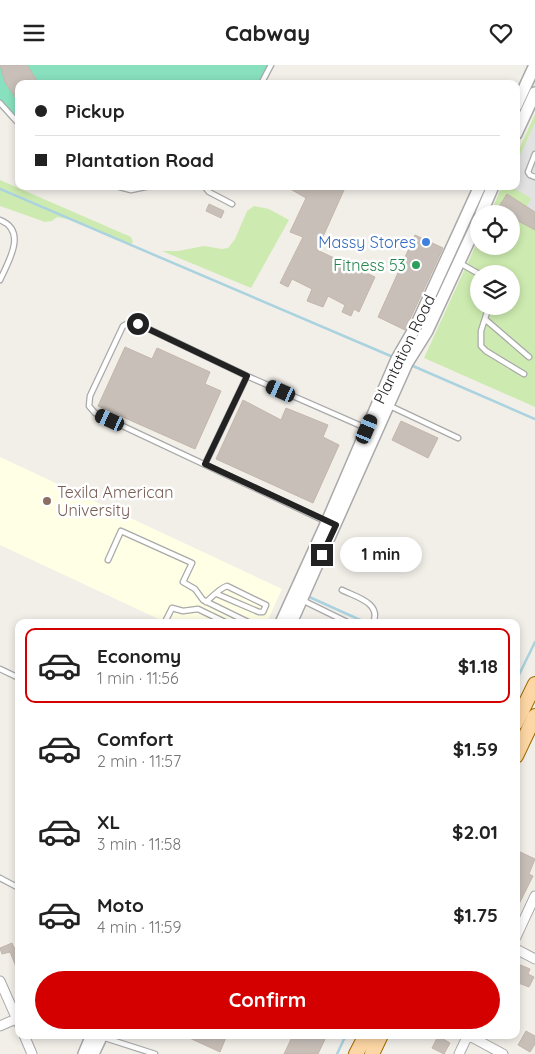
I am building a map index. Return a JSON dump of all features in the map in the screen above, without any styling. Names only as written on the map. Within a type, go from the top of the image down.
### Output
[{"type":"main road","points":[[520,715],[535,684]]},
{"type":"main road","points":[[520,748],[535,716]]},
{"type":"main road","points":[[356,1054],[364,1039]]},
{"type":"main road","points":[[372,1054],[379,1039]]},
{"type":"street","points":[[520,97],[535,65]]},
{"type":"street","points":[[520,125],[535,93]]},
{"type":"street","name":"Plantation Road","points":[[293,619],[332,524],[367,429],[397,359],[416,327],[478,190]]},
{"type":"street","points":[[485,205],[491,190]]},
{"type":"street","name":"Plantation Road","points":[[283,619],[332,524],[407,363],[427,331],[470,237]]},
{"type":"street","points":[[520,928],[535,896]]},
{"type":"street","points":[[520,951],[535,959]]},
{"type":"street","points":[[0,981],[15,1015]]},
{"type":"street","points":[[0,1026],[15,1023]]},
{"type":"street","points":[[26,1039],[32,1054]]},
{"type":"street","points":[[84,1054],[95,1039]]},
{"type":"street","points":[[93,1054],[97,1039]]},
{"type":"street","points":[[458,1054],[466,1039]]},
{"type":"street","points":[[475,1039],[503,1054]]},
{"type":"lane","points":[[263,80],[271,65]]},
{"type":"lane","points":[[0,103],[15,120]]},
{"type":"lane","points":[[535,154],[528,172],[535,177]]},
{"type":"lane","points":[[208,190],[232,203]]},
{"type":"lane","points":[[0,221],[7,223],[12,229],[15,238],[13,251],[0,281]]},
{"type":"lane","points":[[458,262],[470,269]]},
{"type":"lane","points":[[487,315],[481,331],[481,346],[524,374]]},
{"type":"lane","points":[[486,320],[529,357]]},
{"type":"lane","points":[[332,524],[95,413],[91,410],[90,395],[119,335],[126,323],[130,322],[367,429]]},
{"type":"lane","points":[[205,464],[247,376]]},
{"type":"lane","points":[[389,405],[458,438]]},
{"type":"lane","points":[[108,560],[121,531],[192,563],[183,582],[195,589],[205,601],[242,619]]},
{"type":"lane","points":[[198,609],[205,601],[227,586],[266,605],[263,612],[261,612],[216,594]]},
{"type":"lane","points":[[342,590],[371,604],[375,610],[374,619]]},
{"type":"lane","points":[[302,600],[341,619]]},
{"type":"lane","points":[[166,619],[172,608],[183,611],[198,609],[219,619]]},
{"type":"lane","points":[[0,669],[15,676]]},
{"type":"lane","points":[[0,878],[15,886]]},
{"type":"lane","points":[[110,1039],[155,1054]]},
{"type":"shaded area","points":[[535,123],[535,219],[524,213],[531,198],[517,190],[520,190],[520,155]]},
{"type":"shaded area","name":"Texila American University","points":[[0,457],[282,589],[268,619],[159,619],[0,545]]},
{"type":"green space","points":[[0,65],[271,65],[263,80],[15,80],[15,120],[0,103]]},
{"type":"green space","points":[[535,114],[535,407],[424,358],[471,255],[520,255],[520,205],[494,205],[500,190],[520,190],[520,147]]},
{"type":"green space","points":[[0,180],[15,187],[15,190],[23,190],[131,237],[133,242],[128,244],[72,220],[57,217],[52,221],[45,222],[0,206]]},
{"type":"green space","points":[[254,206],[269,209],[289,220],[251,288],[162,251],[178,251],[204,246],[228,248],[235,239],[247,211]]},
{"type":"building","points":[[0,65],[27,65],[36,80],[15,80],[15,97],[5,82]]},
{"type":"building","points":[[292,190],[344,190],[317,250],[375,277],[359,312],[354,309],[351,316],[342,312],[345,305],[328,296],[323,307],[307,301],[312,289],[292,279],[288,287],[280,283],[303,237],[290,232],[306,198]]},
{"type":"building","points":[[507,194],[535,212],[535,230],[520,222],[520,205],[500,205]]},
{"type":"building","points":[[209,204],[224,211],[221,218],[206,211]]},
{"type":"building","points":[[415,235],[443,248],[405,330],[378,317]]},
{"type":"building","points":[[125,347],[152,359],[157,348],[210,372],[205,384],[221,391],[195,449],[98,406]]},
{"type":"building","points":[[243,400],[281,420],[286,408],[328,425],[323,437],[339,445],[313,503],[216,459]]},
{"type":"building","points":[[401,421],[438,438],[428,458],[392,440]]},
{"type":"building","points":[[520,852],[535,859],[529,874],[533,876],[520,902]]},
{"type":"building","points":[[12,943],[15,948],[15,964],[10,952],[2,954],[0,948]]},
{"type":"building","points":[[520,965],[530,969],[528,974],[534,977],[529,987],[520,984]]},
{"type":"building","points":[[526,1031],[535,1036],[535,1044],[530,1052],[518,1045]]},
{"type":"building","points":[[192,1039],[225,1039],[220,1052]]},
{"type":"building","points":[[291,1039],[325,1039],[318,1054],[284,1054]]},
{"type":"building","points":[[436,1039],[443,1039],[450,1043],[444,1054],[432,1048]]},
{"type":"waterway","points":[[0,189],[393,357]]},
{"type":"waterway","points":[[413,366],[535,419]]},
{"type":"waterway","points":[[307,596],[358,619]]},
{"type":"waterway","points":[[520,673],[535,642]]},
{"type":"waterway","points":[[337,1054],[344,1039]]},
{"type":"place","name":"Massy Stores","points":[[426,242]]},
{"type":"place","name":"Fitness 53","points":[[416,265]]},
{"type":"place","name":"Texila American University","points":[[47,501]]},
{"type":"route","points":[[138,324],[247,376],[205,464],[315,517],[336,525],[322,555]]}]
